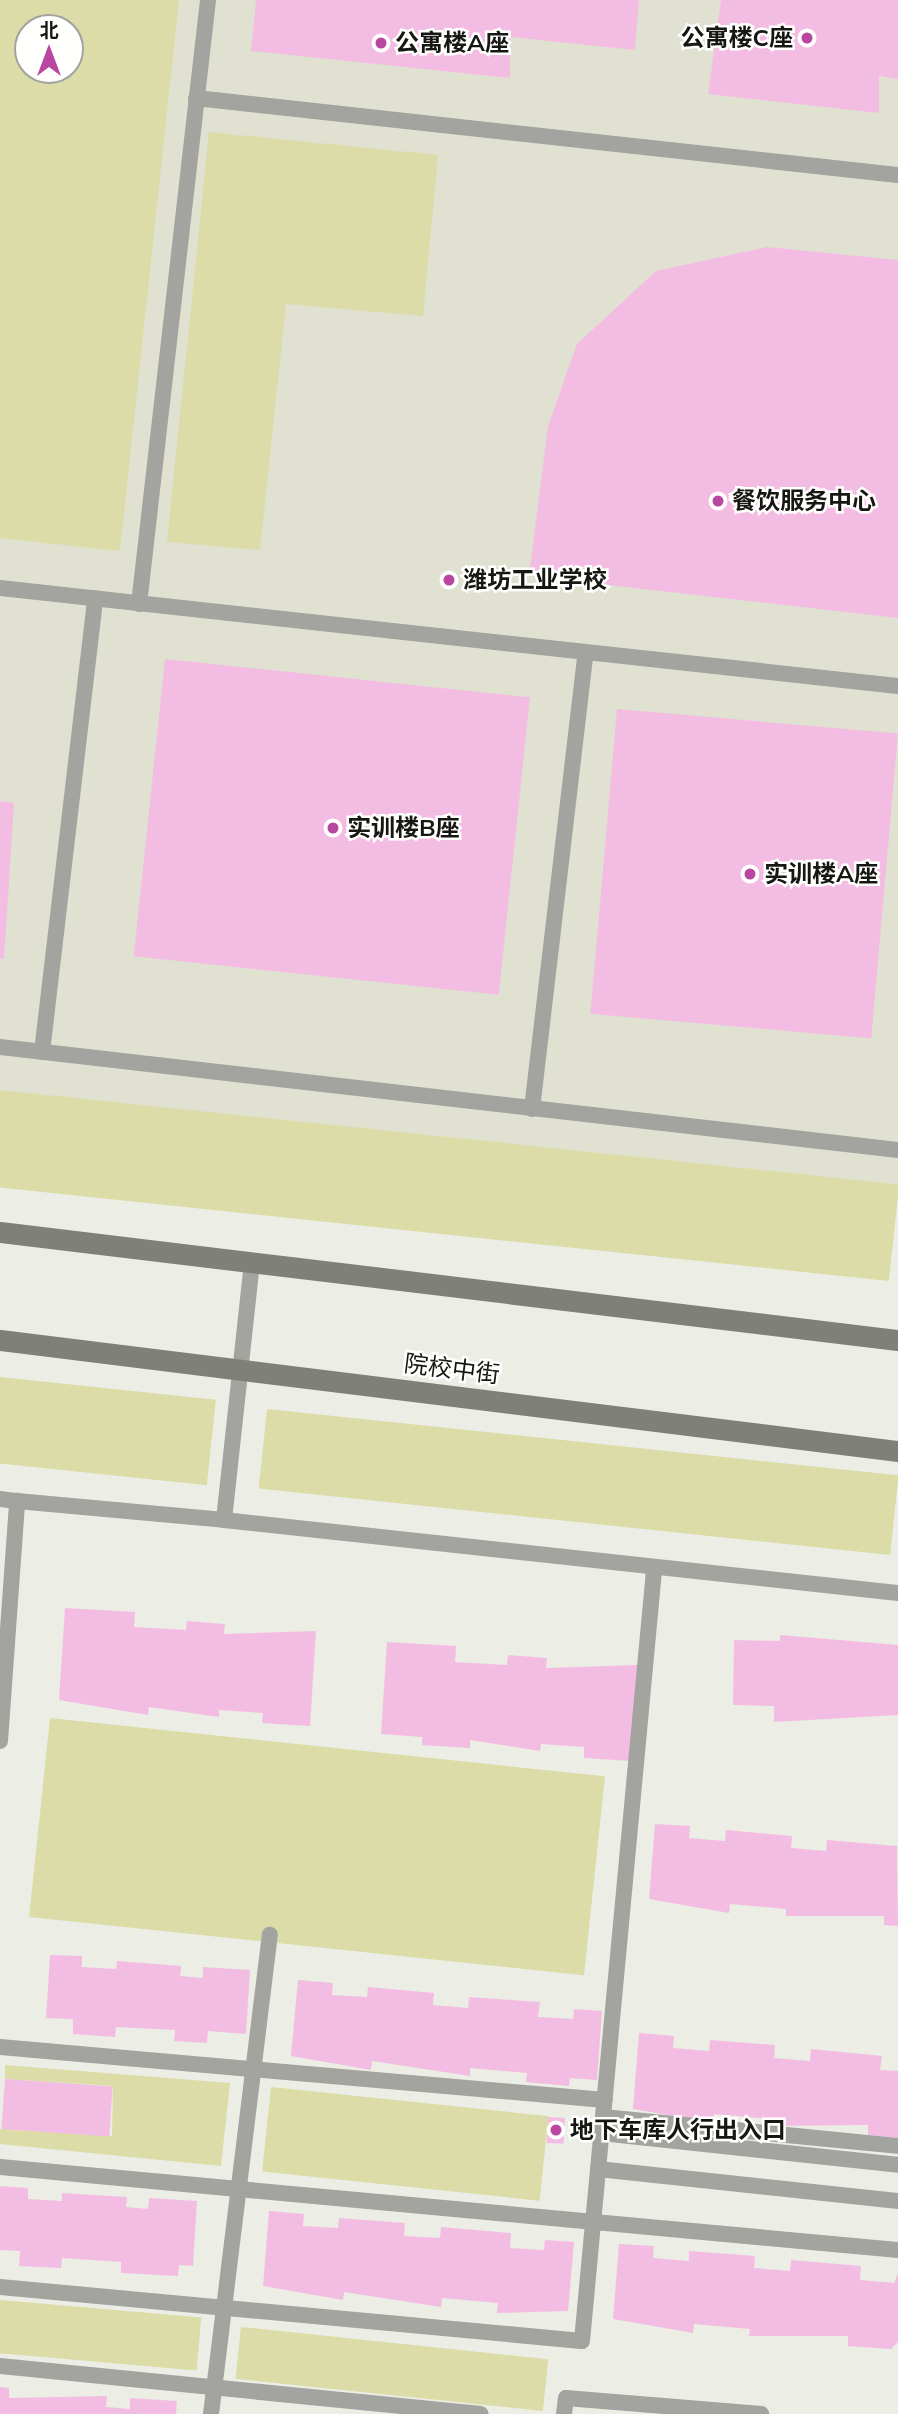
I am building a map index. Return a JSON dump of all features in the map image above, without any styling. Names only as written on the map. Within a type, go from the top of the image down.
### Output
[{"type":"main road","points":[[0,1232],[898,1340]]},
{"type":"main road","name":"院校中街","points":[[0,1340],[898,1451]]},
{"type":"lane","points":[[139,604],[208,0]]},
{"type":"lane","points":[[196,99],[898,175]]},
{"type":"lane","points":[[0,588],[898,686]]},
{"type":"lane","points":[[43,1052],[95,598]]},
{"type":"lane","points":[[532,1108],[586,652]]},
{"type":"lane","points":[[0,1048],[898,1150]]},
{"type":"lane","points":[[224,1520],[252,1263]]},
{"type":"lane","points":[[0,1499],[224,1520],[654,1570],[898,1593]]},
{"type":"lane","points":[[0,1741],[18,1501]]},
{"type":"lane","points":[[0,2287],[224,2310],[582,2341],[654,1570]]},
{"type":"lane","points":[[211,2414],[270,1935]]},
{"type":"lane","points":[[0,2047],[254,2067],[605,2100]]},
{"type":"lane","points":[[602,2125],[898,2146]]},
{"type":"lane","points":[[602,2125],[898,2165]]},
{"type":"lane","points":[[0,2167],[240,2186],[898,2249]]},
{"type":"lane","points":[[598,2169],[898,2201]]},
{"type":"lane","points":[[0,2366],[481,2414]]},
{"type":"lane","points":[[565,2414],[566,2398],[761,2414]]},
{"type":"shaded area","name":"潍坊工业学校","points":[[0,0],[898,0],[898,1192],[0,1090]]},
{"type":"green space","points":[[0,0],[179,0],[120,551],[0,538]]},
{"type":"green space","points":[[209,132],[438,155],[423,316],[286,304],[260,550],[167,542]]},
{"type":"green space","points":[[0,1090],[898,1184],[889,1281],[0,1188]]},
{"type":"green space","points":[[0,1377],[216,1400],[207,1485],[0,1463]]},
{"type":"green space","points":[[267,1409],[898,1475],[890,1555],[259,1489]]},
{"type":"green space","points":[[50,1718],[605,1776],[584,1975],[29,1917]]},
{"type":"green space","points":[[5,2065],[230,2083],[221,2166],[0,2144],[0,2129],[112,2136],[113,2086],[5,2079]]},
{"type":"green space","points":[[271,2087],[548,2116],[540,2201],[262,2172]]},
{"type":"green space","points":[[0,2300],[201,2318],[197,2370],[0,2353]]},
{"type":"green space","points":[[241,2327],[548,2359],[543,2411],[236,2379]]},
{"type":"building","name":"公寓楼A座","points":[[256,0],[639,0],[635,50],[510,37],[510,78],[251,51]]},
{"type":"building","name":"公寓楼C座","points":[[721,0],[898,0],[898,79],[879,76],[879,113],[708,94]]},
{"type":"building","name":"餐饮服务中心","points":[[767,247],[898,260],[898,618],[529,576],[548,426],[577,344],[656,271]]},
{"type":"building","name":"实训楼B座","points":[[165,659],[530,697],[499,995],[134,956]]},
{"type":"building","name":"实训楼A座","points":[[617,709],[898,734],[871,1038],[590,1014]]},
{"type":"building","points":[[0,801],[14,803],[4,959],[0,959]]},
{"type":"building","points":[[65,1608],[135,1612],[134,1627],[186,1630],[187,1621],[225,1624],[224,1634],[316,1631],[310,1726],[262,1723],[263,1713],[219,1710],[219,1717],[149,1707],[148,1715],[59,1700]]},
{"type":"building","points":[[780,1635],[898,1645],[898,1715],[774,1722],[774,1706],[733,1705],[734,1640],[780,1641]]},
{"type":"building","points":[[387,1642],[456,1646],[455,1662],[507,1665],[508,1655],[547,1658],[546,1668],[638,1665],[631,1761],[584,1758],[584,1747],[541,1744],[540,1751],[470,1740],[470,1748],[422,1745],[422,1737],[381,1734]]},
{"type":"building","points":[[655,1824],[690,1826],[689,1838],[725,1841],[726,1830],[792,1836],[791,1848],[826,1851],[827,1840],[897,1846],[898,1926],[884,1925],[884,1916],[786,1916],[786,1909],[730,1904],[729,1913],[649,1899]]},
{"type":"building","points":[[50,1955],[82,1956],[82,1967],[116,1969],[117,1961],[181,1966],[180,1976],[203,1978],[203,1967],[250,1970],[246,2034],[208,2031],[207,2043],[174,2041],[175,2030],[116,2027],[115,2037],[73,2034],[73,2019],[46,2018]]},
{"type":"building","points":[[298,1980],[333,1983],[332,1995],[367,1997],[368,1987],[434,1993],[433,2005],[468,2008],[469,1997],[540,2002],[538,2017],[573,2019],[574,2009],[602,2011],[597,2080],[570,2078],[569,2086],[526,2082],[527,2073],[470,2068],[470,2076],[372,2061],[371,2070],[291,2056]]},
{"type":"building","points":[[639,2033],[674,2036],[673,2048],[709,2051],[710,2040],[775,2045],[774,2058],[810,2061],[811,2049],[882,2056],[880,2070],[898,2071],[898,2138],[868,2135],[868,2125],[769,2126],[770,2119],[714,2114],[713,2123],[633,2109]]},
{"type":"building","points":[[5,2079],[113,2087],[109,2136],[2,2129]]},
{"type":"building","name":"地下车库人行出入口","points":[[548,2117],[565,2118],[564,2144],[547,2143]]},
{"type":"building","points":[[0,2186],[28,2188],[28,2199],[62,2201],[62,2193],[127,2197],[126,2207],[148,2209],[149,2198],[197,2201],[193,2266],[179,2265],[178,2276],[121,2273],[121,2262],[62,2258],[61,2268],[19,2266],[20,2251],[0,2250]]},
{"type":"building","points":[[269,2211],[304,2214],[303,2226],[338,2228],[339,2218],[405,2223],[404,2236],[440,2238],[441,2227],[511,2233],[510,2248],[544,2250],[545,2240],[574,2242],[568,2311],[497,2313],[498,2303],[442,2298],[441,2307],[344,2292],[343,2300],[263,2286]]},
{"type":"building","points":[[619,2244],[654,2246],[653,2258],[689,2261],[689,2251],[755,2256],[754,2268],[790,2271],[791,2260],[861,2266],[860,2280],[894,2283],[898,2273],[898,2342],[891,2349],[848,2346],[848,2336],[749,2336],[750,2329],[694,2324],[693,2333],[613,2319]]},
{"type":"building","points":[[0,2387],[9,2388],[9,2398],[107,2396],[106,2407],[130,2409],[130,2398],[177,2401],[176,2414],[0,2414]]},
{"type":"place","name":"公寓楼C座","points":[[807,38]]},
{"type":"place","name":"公寓楼A座","points":[[381,43]]},
{"type":"place","name":"餐饮服务中心","points":[[718,501]]},
{"type":"place","name":"潍坊工业学校","points":[[449,580]]},
{"type":"place","name":"实训楼B座","points":[[333,828]]},
{"type":"place","name":"实训楼A座","points":[[750,874]]},
{"type":"place","name":"地下车库人行出入口","points":[[556,2130]]}]
